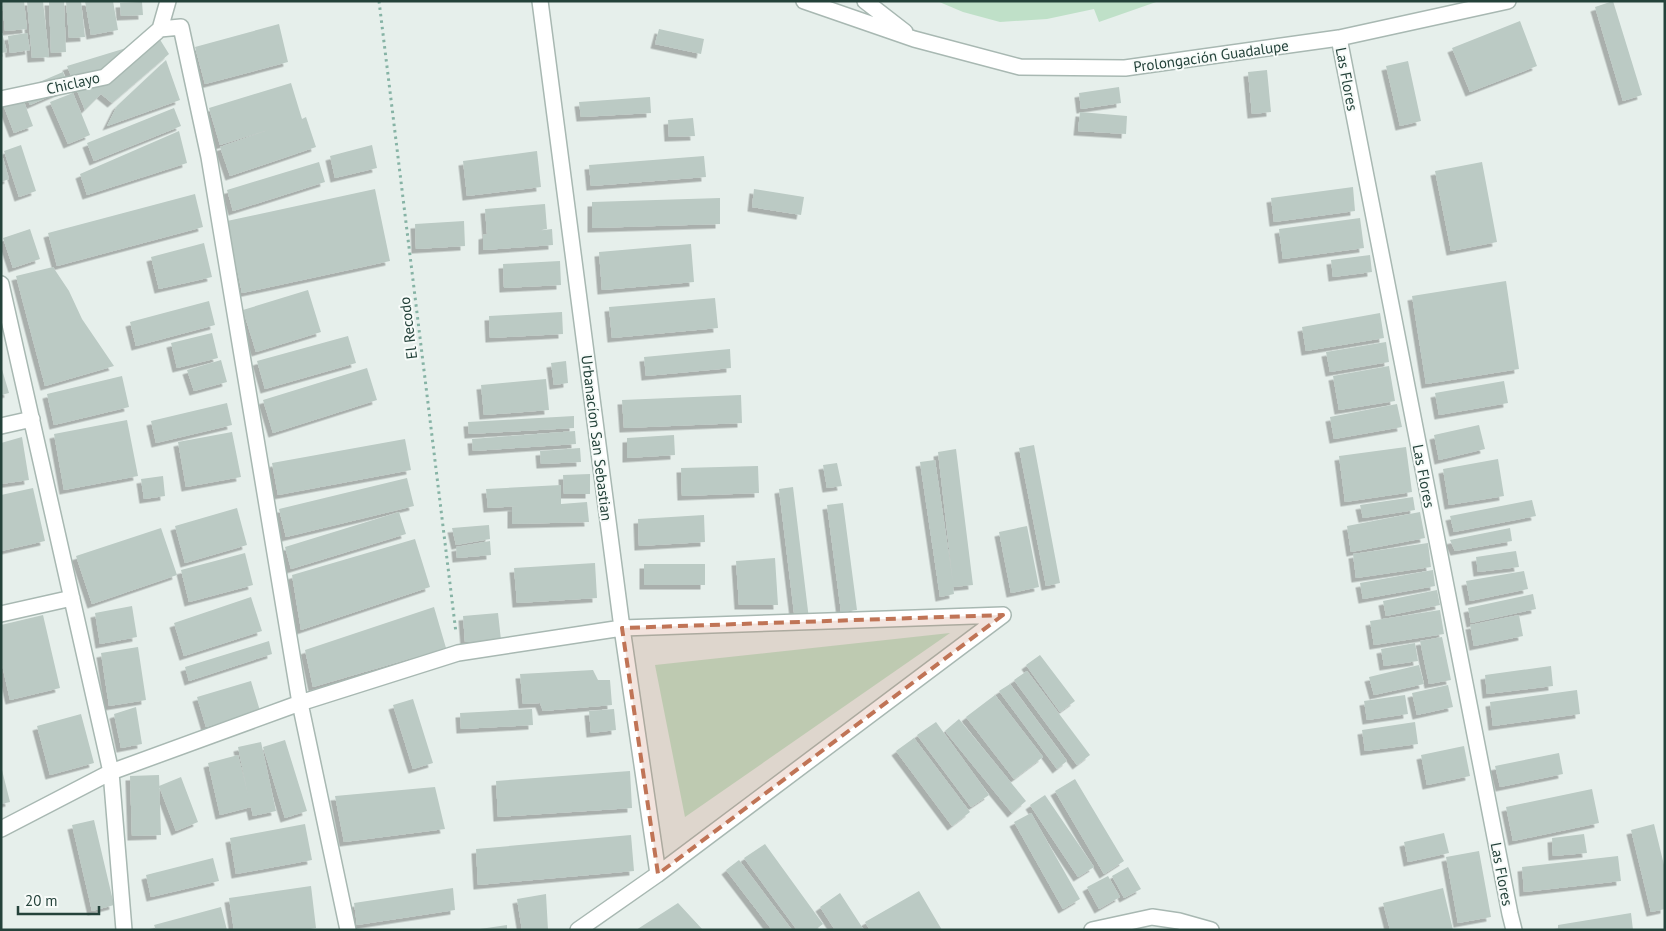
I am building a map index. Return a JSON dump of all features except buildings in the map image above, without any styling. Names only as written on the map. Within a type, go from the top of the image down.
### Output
[{"type":"street","points":[[168,1],[160,29],[180,27],[209,157],[300,703],[348,930]]},
{"type":"street","name":"Urbanacíon San Sebastian","points":[[540,1],[622,628],[658,874]]},
{"type":"street","name":"Prolongación Guadalupe","points":[[804,1],[914,40],[1020,67],[1125,68],[1339,38],[1508,1]]},
{"type":"street","name":"Prolongación Guadalupe","points":[[866,1],[914,40]]},
{"type":"street","name":"Chiclayo","points":[[1,99],[105,77],[160,29]]},
{"type":"street","name":"Las Flores","points":[[1339,38],[1514,930]]},
{"type":"street","points":[[1,284],[111,772],[124,930]]},
{"type":"street","points":[[1,426],[32,419]]},
{"type":"street","points":[[1,614],[72,598]]},
{"type":"street","points":[[1,829],[111,772],[300,703],[458,653],[622,628],[1004,614],[658,874],[578,930]]},
{"type":"street","points":[[1092,930],[1152,917],[1179,921],[1211,930]]},
{"type":"path","name":"El Recodo","points":[[379,1],[458,653]]},
{"type":"highlighted area","points":[[1003,615],[658,874],[622,628]]},
{"type":"green space","points":[[937,1],[1159,1],[1099,22],[1094,9],[1047,19],[1000,22],[963,12]]},
{"type":"green space","points":[[950,633],[685,817],[655,665]]}]
